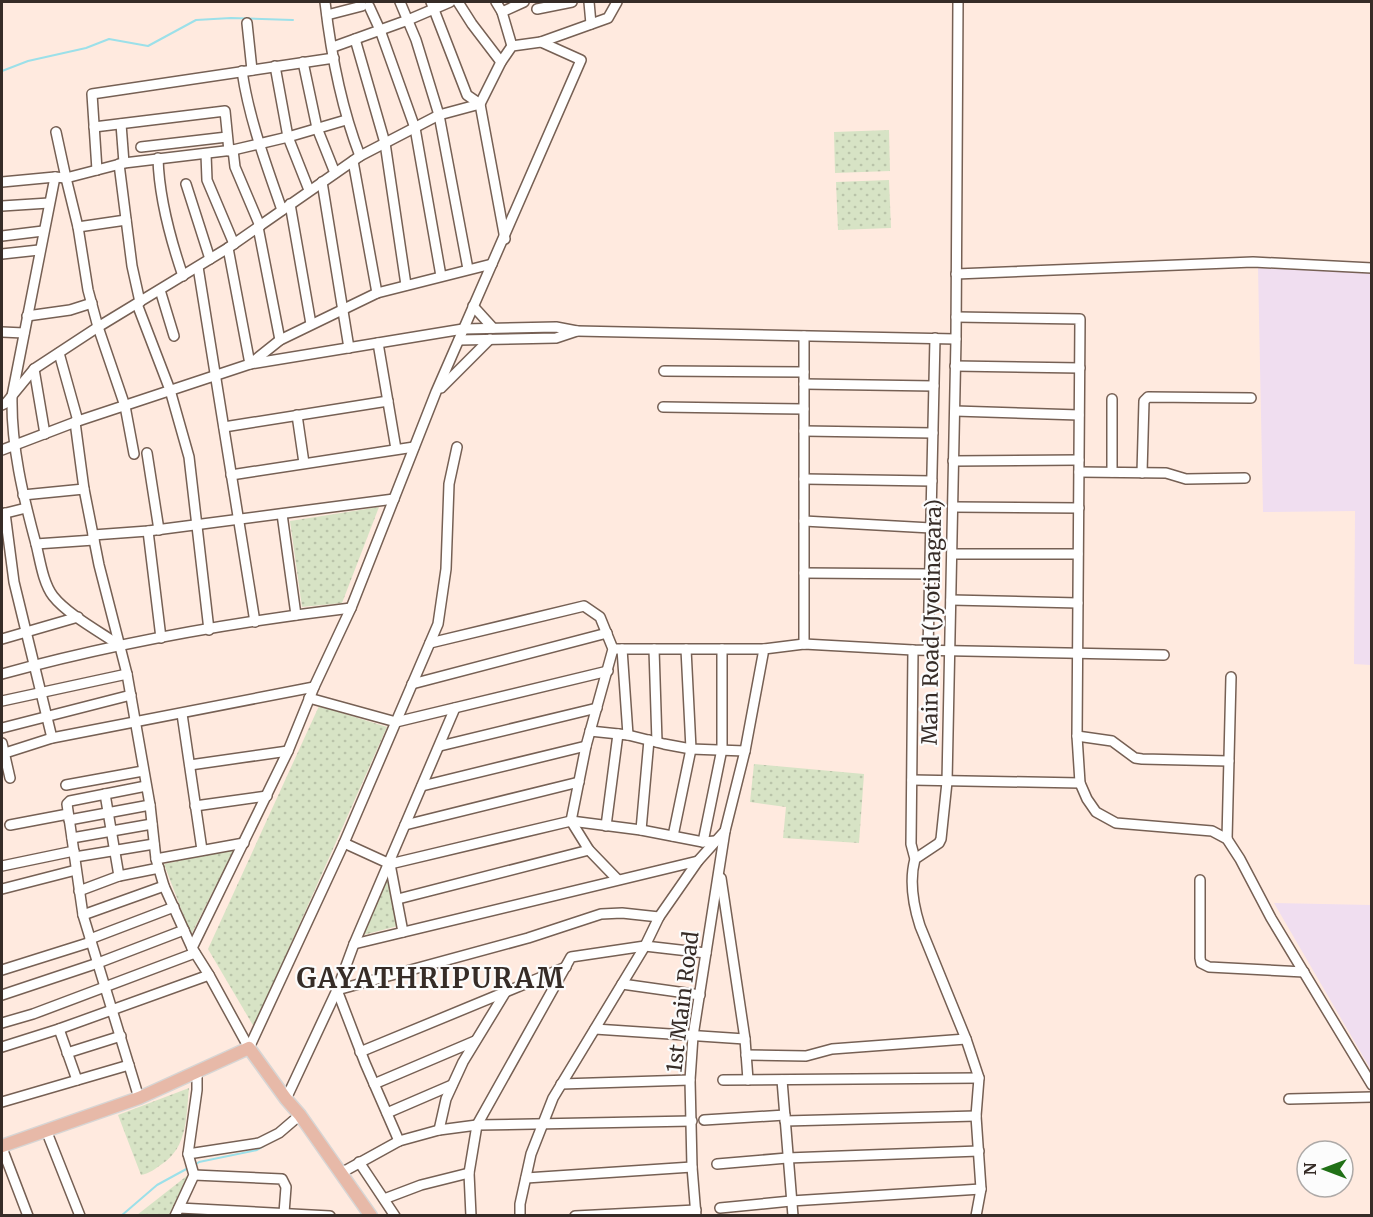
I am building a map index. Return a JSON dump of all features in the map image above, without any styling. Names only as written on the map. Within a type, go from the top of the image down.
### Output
[{"type":"main road","points":[[2,1147],[139,1098],[249,1048],[371,1215]]},
{"type":"street","points":[[325,2],[346,120],[356,159],[377,293]]},
{"type":"street","points":[[400,2],[416,40],[439,115],[468,269]]},
{"type":"street","points":[[333,47],[408,20],[432,5],[450,2]]},
{"type":"street","points":[[458,2],[501,62]]},
{"type":"street","points":[[496,2],[502,12],[512,46]]},
{"type":"street","points":[[502,12],[524,2]]},
{"type":"street","points":[[537,9],[572,2]]},
{"type":"street","points":[[589,2],[591,24]]},
{"type":"street","points":[[505,239],[480,104],[501,62],[512,46],[540,42],[608,18],[617,2]]},
{"type":"street","name":"Main Road (Jyotinagara)","points":[[915,859],[941,839],[947,782],[955,411],[958,2]]},
{"type":"street","points":[[432,5],[467,94],[480,104]]},
{"type":"street","points":[[327,15],[366,6],[380,30],[415,128],[441,276]]},
{"type":"street","points":[[247,23],[246,100],[259,145],[286,207],[311,324]]},
{"type":"street","points":[[355,39],[385,143],[406,285]]},
{"type":"street","points":[[2,1023],[105,987],[194,950],[288,751],[309,698],[351,608],[436,392],[505,239],[581,60],[540,42]]},
{"type":"street","points":[[98,170],[92,94],[334,58]]},
{"type":"street","points":[[303,62],[317,128],[335,173]]},
{"type":"street","points":[[275,66],[288,137],[309,190]]},
{"type":"street","points":[[2,405],[6,404],[34,369],[231,246],[356,159],[439,115],[480,104]]},
{"type":"street","points":[[94,127],[225,111],[227,137],[235,167],[259,226],[280,340]]},
{"type":"street","points":[[2,182],[66,178],[122,163],[231,151],[346,120]]},
{"type":"street","points":[[121,124],[126,220],[138,303],[170,390],[189,457],[209,630]]},
{"type":"street","points":[[57,132],[92,303],[124,406],[134,454]]},
{"type":"street","points":[[141,147],[227,137]]},
{"type":"street","points":[[206,154],[207,180],[231,246],[250,363]]},
{"type":"street","points":[[158,158],[161,194],[172,243],[183,276]]},
{"type":"street","points":[[55,177],[12,396],[11,427],[26,508],[42,569],[52,596],[119,645]]},
{"type":"street","points":[[322,182],[349,348]]},
{"type":"street","points":[[186,184],[210,259]]},
{"type":"street","points":[[2,206],[49,203]]},
{"type":"street","points":[[78,227],[126,220]]},
{"type":"street","points":[[2,236],[43,231]]},
{"type":"street","points":[[2,254],[39,250]]},
{"type":"street","points":[[956,274],[1253,262],[1371,268]]},
{"type":"street","points":[[250,363],[280,340],[377,293],[492,264]]},
{"type":"street","points":[[198,267],[255,622]]},
{"type":"street","points":[[160,290],[174,336]]},
{"type":"street","points":[[27,316],[70,310],[92,303]]},
{"type":"street","points":[[473,306],[493,328]]},
{"type":"street","points":[[956,316],[1080,319],[1077,735],[1080,783],[1087,799],[1096,812],[1116,824],[1212,831],[1227,839],[1271,918],[1371,1085]]},
{"type":"street","points":[[2,450],[250,363],[463,329],[556,327],[577,331],[956,339]]},
{"type":"street","points":[[459,340],[559,337],[577,331]]},
{"type":"street","points":[[2,332],[24,333]]},
{"type":"street","points":[[804,336],[804,644]]},
{"type":"street","points":[[928,650],[935,338]]},
{"type":"street","points":[[436,392],[490,339]]},
{"type":"street","points":[[378,343],[396,449]]},
{"type":"street","points":[[59,353],[77,422],[84,489],[94,538],[127,674],[150,805],[154,844],[164,886],[194,950],[249,1048]]},
{"type":"street","points":[[955,366],[1080,368]]},
{"type":"street","points":[[34,369],[45,434]]},
{"type":"street","points":[[664,371],[804,372]]},
{"type":"street","points":[[804,384],[934,386]]},
{"type":"street","points":[[1142,473],[1144,401],[1148,397],[1251,398]]},
{"type":"street","points":[[1112,399],[1112,472]]},
{"type":"street","points":[[224,427],[388,400]]},
{"type":"street","points":[[663,407],[804,409]]},
{"type":"street","points":[[955,411],[1079,415]]},
{"type":"street","points":[[297,415],[304,463]]},
{"type":"street","points":[[804,431],[933,433]]},
{"type":"street","points":[[231,474],[414,447]]},
{"type":"street","points":[[249,1048],[344,843],[438,624],[446,569],[449,484],[457,447]]},
{"type":"street","points":[[147,453],[159,530]]},
{"type":"street","points":[[953,461],[1079,460]]},
{"type":"street","points":[[1079,472],[1166,473],[1186,479],[1245,478]]},
{"type":"street","points":[[804,479],[932,481]]},
{"type":"street","points":[[23,495],[84,489]]},
{"type":"street","points":[[36,544],[394,499]]},
{"type":"street","points":[[953,507],[1079,508]]},
{"type":"street","points":[[26,508],[3,514],[14,582],[52,738]]},
{"type":"street","points":[[282,514],[296,615]]},
{"type":"street","points":[[804,520],[931,528]]},
{"type":"street","points":[[148,531],[160,638]]},
{"type":"street","points":[[952,554],[1078,555]]},
{"type":"street","points":[[804,573],[930,574]]},
{"type":"street","points":[[951,600],[1078,603]]},
{"type":"street","points":[[430,643],[584,606],[600,617],[618,649],[623,735],[606,826]]},
{"type":"street","points":[[2,674],[119,645],[351,608]]},
{"type":"street","points":[[2,639],[78,617]]},
{"type":"street","points":[[412,684],[607,633]]},
{"type":"street","points":[[618,649],[764,649],[804,644],[914,650],[1164,655]]},
{"type":"street","points":[[617,879],[589,850],[571,822],[590,731],[608,671],[618,649]]},
{"type":"street","points":[[640,830],[653,741],[654,649]]},
{"type":"street","points":[[673,836],[691,749],[686,649]]},
{"type":"street","points":[[703,842],[722,749],[722,649]]},
{"type":"street","name":"1st Main Road","points":[[696,1213],[692,1167],[690,1080],[693,1036],[725,831],[745,751],[764,649]]},
{"type":"street","points":[[914,650],[911,844],[915,859],[912,888],[914,908],[979,1078],[976,1116],[981,1189],[976,1215]]},
{"type":"street","points":[[309,698],[396,722],[608,671]]},
{"type":"street","points":[[2,701],[127,674]]},
{"type":"street","points":[[1227,839],[1231,677]]},
{"type":"street","points":[[3,754],[52,738],[314,687]]},
{"type":"street","points":[[2,728],[130,695]]},
{"type":"street","points":[[286,1099],[337,990],[354,944],[455,708]]},
{"type":"street","points":[[440,746],[597,708]]},
{"type":"street","points":[[182,714],[202,850]]},
{"type":"street","points":[[590,731],[623,735],[691,749],[745,751]]},
{"type":"street","points":[[1077,735],[1112,741],[1135,758],[1229,761]]},
{"type":"street","points":[[2,743],[10,778]]},
{"type":"street","points":[[422,786],[586,746]]},
{"type":"street","points":[[190,765],[288,751]]},
{"type":"street","points":[[66,785],[143,771]]},
{"type":"street","points":[[912,780],[1080,783]]},
{"type":"street","points":[[405,825],[579,782]]},
{"type":"street","points":[[139,1098],[83,915],[68,817],[68,802],[146,786]]},
{"type":"street","points":[[105,794],[119,876]]},
{"type":"street","points":[[195,806],[267,796]]},
{"type":"street","points":[[10,825],[150,805]]},
{"type":"street","points":[[344,843],[390,864],[571,822],[640,830],[703,842],[715,841]]},
{"type":"street","points":[[72,838],[152,824]]},
{"type":"street","points":[[520,1215],[520,1204],[531,1154],[553,1098],[645,946],[660,917],[698,861],[725,831]]},
{"type":"street","points":[[79,891],[202,850],[244,843]]},
{"type":"street","points":[[2,866],[154,844]]},
{"type":"street","points":[[398,899],[589,850]]},
{"type":"street","points":[[354,944],[698,861]]},
{"type":"street","points":[[390,864],[403,932]]},
{"type":"street","points":[[719,868],[745,1039],[748,1080]]},
{"type":"street","points":[[2,890],[76,870]]},
{"type":"street","points":[[1200,880],[1201,963],[1209,967],[1305,972]]},
{"type":"street","points":[[83,915],[164,886]]},
{"type":"street","points":[[2,970],[90,940],[174,907]]},
{"type":"street","points":[[337,990],[528,938],[601,914],[622,913],[660,917]]},
{"type":"street","points":[[2,995],[98,963],[184,930]]},
{"type":"street","points":[[471,1215],[469,1173],[477,1125],[569,959],[574,955],[645,946],[706,953]]},
{"type":"street","points":[[360,1052],[566,967]]},
{"type":"street","points":[[2,1047],[209,975]]},
{"type":"street","points":[[622,984],[700,995]]},
{"type":"street","points":[[337,990],[360,1052],[399,1141]]},
{"type":"street","points":[[439,1130],[446,1099],[463,1062],[505,993]]},
{"type":"street","points":[[59,1029],[76,1080]]},
{"type":"street","points":[[595,1029],[745,1039]]},
{"type":"street","points":[[68,1053],[121,1036]]},
{"type":"street","points":[[746,1055],[806,1056],[832,1049],[966,1039]]},
{"type":"street","points":[[374,1084],[475,1041]]},
{"type":"street","points":[[2,1102],[129,1065]]},
{"type":"street","points":[[191,1166],[197,1073]]},
{"type":"street","points":[[723,1080],[979,1078]]},
{"type":"street","points":[[561,1084],[690,1080]]},
{"type":"street","points":[[782,1080],[790,1201],[793,1215]]},
{"type":"street","points":[[387,1113],[452,1085]]},
{"type":"street","points":[[1289,1099],[1371,1098]]},
{"type":"street","points":[[300,1115],[279,1133],[259,1143],[199,1151],[191,1166],[177,1212],[330,1215]]},
{"type":"street","points":[[704,1120],[976,1116]]},
{"type":"street","points":[[341,1173],[399,1141],[439,1130],[477,1125],[544,1122],[692,1121]]},
{"type":"street","points":[[46,1130],[80,1215]]},
{"type":"street","points":[[2,1147],[28,1215]]},
{"type":"street","points":[[717,1164],[787,1158],[979,1151]]},
{"type":"street","points":[[359,1162],[395,1215]]},
{"type":"street","points":[[191,1166],[282,1179],[286,1187],[284,1213]]},
{"type":"street","points":[[526,1178],[692,1167]]},
{"type":"street","points":[[384,1199],[421,1185],[469,1173]]},
{"type":"street","points":[[720,1208],[790,1201],[981,1189]]},
{"type":"street","points":[[575,1215],[696,1213]]},
{"type":"shaded area","points":[[1258,268],[1371,273],[1371,665],[1354,664],[1355,511],[1263,512]]},
{"type":"shaded area","points":[[1274,903],[1371,905],[1371,1070]]},
{"type":"green space","points":[[889,130],[890,171],[835,173],[834,132]]},
{"type":"green space","points":[[889,180],[891,228],[838,230],[836,182]]},
{"type":"green space","points":[[379,507],[342,603],[302,607],[290,521]]},
{"type":"green space","points":[[319,706],[387,727],[254,1027],[208,949]]},
{"type":"green space","points":[[754,764],[864,774],[859,843],[783,838],[786,807],[750,802]]},
{"type":"green space","points":[[234,849],[191,935],[164,864]]},
{"type":"green space","points":[[390,871],[398,926],[363,935]]},
{"type":"green space","points":[[189,1088],[186,1120],[177,1149],[162,1164],[141,1175],[118,1115]]},
{"type":"green space","points":[[188,1175],[169,1215],[137,1215]]},
{"type":"waterway","points":[[2,71],[28,61],[86,48],[109,39],[148,46],[196,20],[231,18],[293,20]]},
{"type":"waterway","points":[[195,1165],[199,1162],[257,1150],[264,1146]]},
{"type":"waterway","points":[[121,1216],[157,1185],[190,1167]]},
{"type":"district","name":"GAYATHRIPURAM","points":[[431,979]]}]
